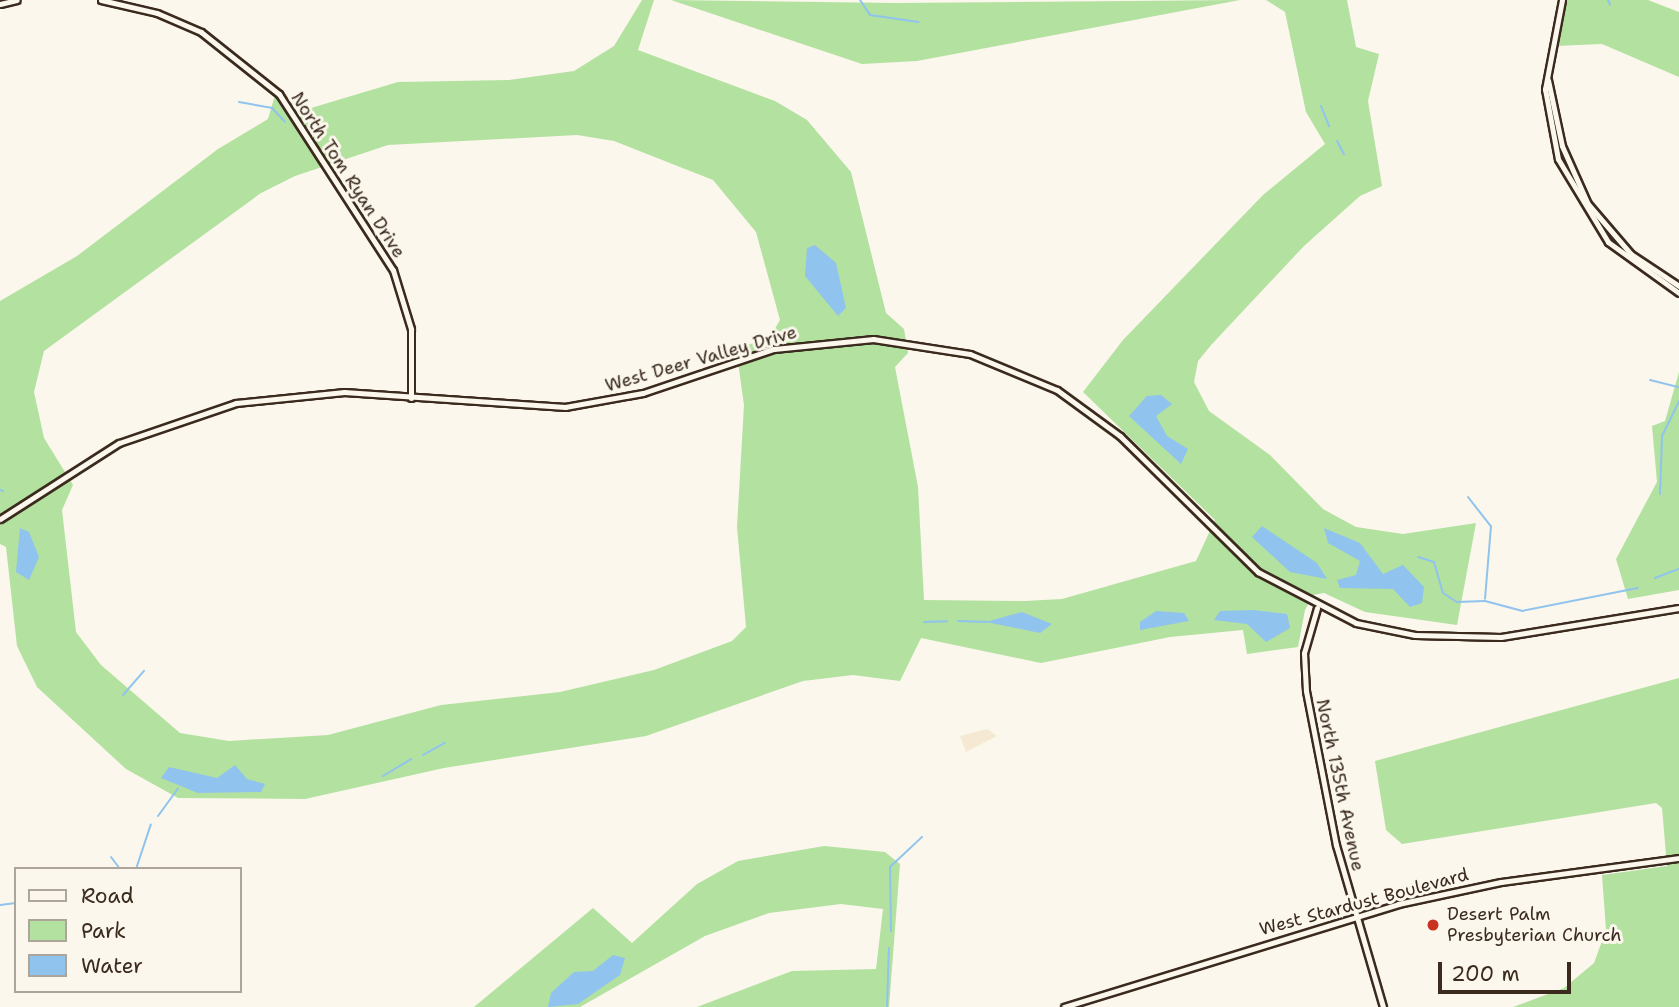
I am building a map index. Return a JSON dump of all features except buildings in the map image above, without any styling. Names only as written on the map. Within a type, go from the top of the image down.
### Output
[{"type":"street","points":[[0,4],[17,0]]},
{"type":"street","name":"North Tom Ryan Drive","points":[[101,0],[179,21],[246,62],[299,120],[393,270],[411,329],[411,398]]},
{"type":"street","points":[[1562,0],[1548,80],[1552,137],[1582,207],[1621,254],[1679,293]]},
{"type":"street","points":[[1548,80],[1562,146],[1588,204],[1631,254],[1679,286]]},
{"type":"street","name":"West Deer Valley Drive","points":[[0,519],[119,443],[195,412],[302,394],[565,407],[643,393],[741,358],[815,341],[904,341],[957,350],[1024,373],[1097,417],[1232,551],[1274,583],[1317,608],[1400,633],[1484,638],[1679,608]]},
{"type":"street","name":"North 135th Avenue","points":[[1317,608],[1306,640],[1304,679],[1327,806],[1382,1007]]},
{"type":"street","name":"West Stardust Boulevard","points":[[1064,1007],[1356,916],[1502,882],[1679,858]]},
{"type":"shaded area","points":[[987,729],[997,736],[966,752],[960,736]]},
{"type":"green space","points":[[642,0],[654,0],[638,50],[775,101],[807,120],[851,172],[886,313],[904,329],[908,353],[895,367],[918,487],[924,600],[1062,599],[1196,561],[1215,520],[1083,392],[1123,340],[1263,195],[1325,144],[1306,112],[1285,12],[1266,0],[1347,0],[1356,47],[1379,54],[1368,101],[1382,186],[1360,196],[1304,246],[1198,361],[1194,382],[1209,411],[1270,455],[1323,509],[1356,527],[1403,534],[1476,523],[1457,625],[1365,612],[1324,593],[1313,595],[1305,610],[1298,647],[1247,654],[1243,630],[1170,637],[1041,663],[921,638],[900,681],[853,675],[803,681],[646,736],[444,768],[305,799],[178,798],[126,769],[37,687],[17,646],[6,547],[0,544],[0,301],[77,256],[218,149],[268,119],[275,95],[291,114],[398,82],[509,80],[574,71],[614,46]],"holes":[[[577,135],[614,141],[713,180],[756,232],[780,320],[769,339],[736,348],[744,405],[737,527],[746,627],[732,641],[654,670],[560,692],[441,705],[328,735],[229,741],[180,733],[101,665],[76,632],[62,510],[73,485],[44,438],[34,392],[44,351],[261,193],[295,176],[388,145]]]},
{"type":"green space","points":[[671,0],[896,3],[1240,0],[917,61],[862,64]]},
{"type":"green space","points":[[1565,0],[1648,0],[1679,12],[1679,77],[1602,44],[1555,46]]},
{"type":"green space","points":[[1679,372],[1679,590],[1628,599],[1616,559],[1657,482],[1652,426],[1665,421]]},
{"type":"green space","points":[[1679,678],[1679,1007],[1513,1007],[1564,988],[1594,963],[1606,930],[1602,875],[1667,866],[1662,808],[1656,803],[1402,844],[1386,830],[1375,761]]},
{"type":"green space","points":[[824,846],[885,852],[900,864],[889,1007],[697,1007],[792,971],[876,969],[883,909],[841,904],[769,913],[705,936],[580,1007],[474,1007],[593,908],[632,943],[697,884],[738,861]]},
{"type":"water","points":[[815,245],[836,263],[846,308],[838,316],[805,276],[807,248]]},
{"type":"water","points":[[1161,395],[1172,404],[1156,416],[1167,436],[1188,449],[1181,464],[1129,416],[1147,396]]},
{"type":"water","points":[[1262,526],[1317,563],[1327,579],[1290,572],[1252,537]]},
{"type":"water","points":[[20,528],[29,532],[39,557],[29,580],[16,572]]},
{"type":"water","points":[[1324,528],[1360,543],[1383,574],[1403,565],[1424,587],[1422,603],[1410,607],[1393,589],[1340,588],[1337,580],[1356,575],[1360,561],[1328,543]]},
{"type":"water","points":[[1253,610],[1287,614],[1290,628],[1266,642],[1247,624],[1214,620],[1220,611]]},
{"type":"water","points":[[1156,611],[1184,613],[1189,621],[1140,630],[1140,622]]},
{"type":"water","points":[[1022,612],[1052,624],[1040,633],[986,622]]},
{"type":"water","points":[[235,765],[247,779],[265,784],[261,792],[198,793],[161,778],[169,767],[217,778]]},
{"type":"water","points":[[613,955],[625,958],[620,975],[578,1004],[548,1007],[551,993],[574,972],[593,971]]},
{"type":"waterway","points":[[860,0],[870,15],[919,22]]},
{"type":"waterway","points":[[1608,0],[1610,5]]},
{"type":"waterway","points":[[239,102],[272,108],[285,122]]},
{"type":"waterway","points":[[1321,106],[1329,126]]},
{"type":"waterway","points":[[1337,141],[1344,154]]},
{"type":"waterway","points":[[1650,380],[1679,387]]},
{"type":"waterway","points":[[1660,494],[1662,436],[1679,401]]},
{"type":"waterway","points":[[1468,497],[1491,526],[1485,599]]},
{"type":"waterway","points":[[1418,557],[1434,562],[1443,593],[1457,602],[1485,601],[1522,611],[1638,588]]},
{"type":"waterway","points":[[1655,578],[1679,569]]},
{"type":"waterway","points":[[924,622],[947,621]]},
{"type":"waterway","points":[[958,621],[988,622]]},
{"type":"waterway","points":[[123,695],[144,671]]},
{"type":"waterway","points":[[423,755],[445,743]]},
{"type":"waterway","points":[[383,776],[411,759]]},
{"type":"waterway","points":[[158,816],[178,788]]},
{"type":"waterway","points":[[137,867],[151,824]]},
{"type":"waterway","points":[[891,931],[890,867],[922,837]]},
{"type":"waterway","points":[[111,857],[118,867]]},
{"type":"waterway","points":[[0,905],[14,903]]},
{"type":"waterway","points":[[887,1007],[889,948]]},
{"type":"place","name":"Desert Palm Presbyterian Church","points":[[1433,925]]}]
